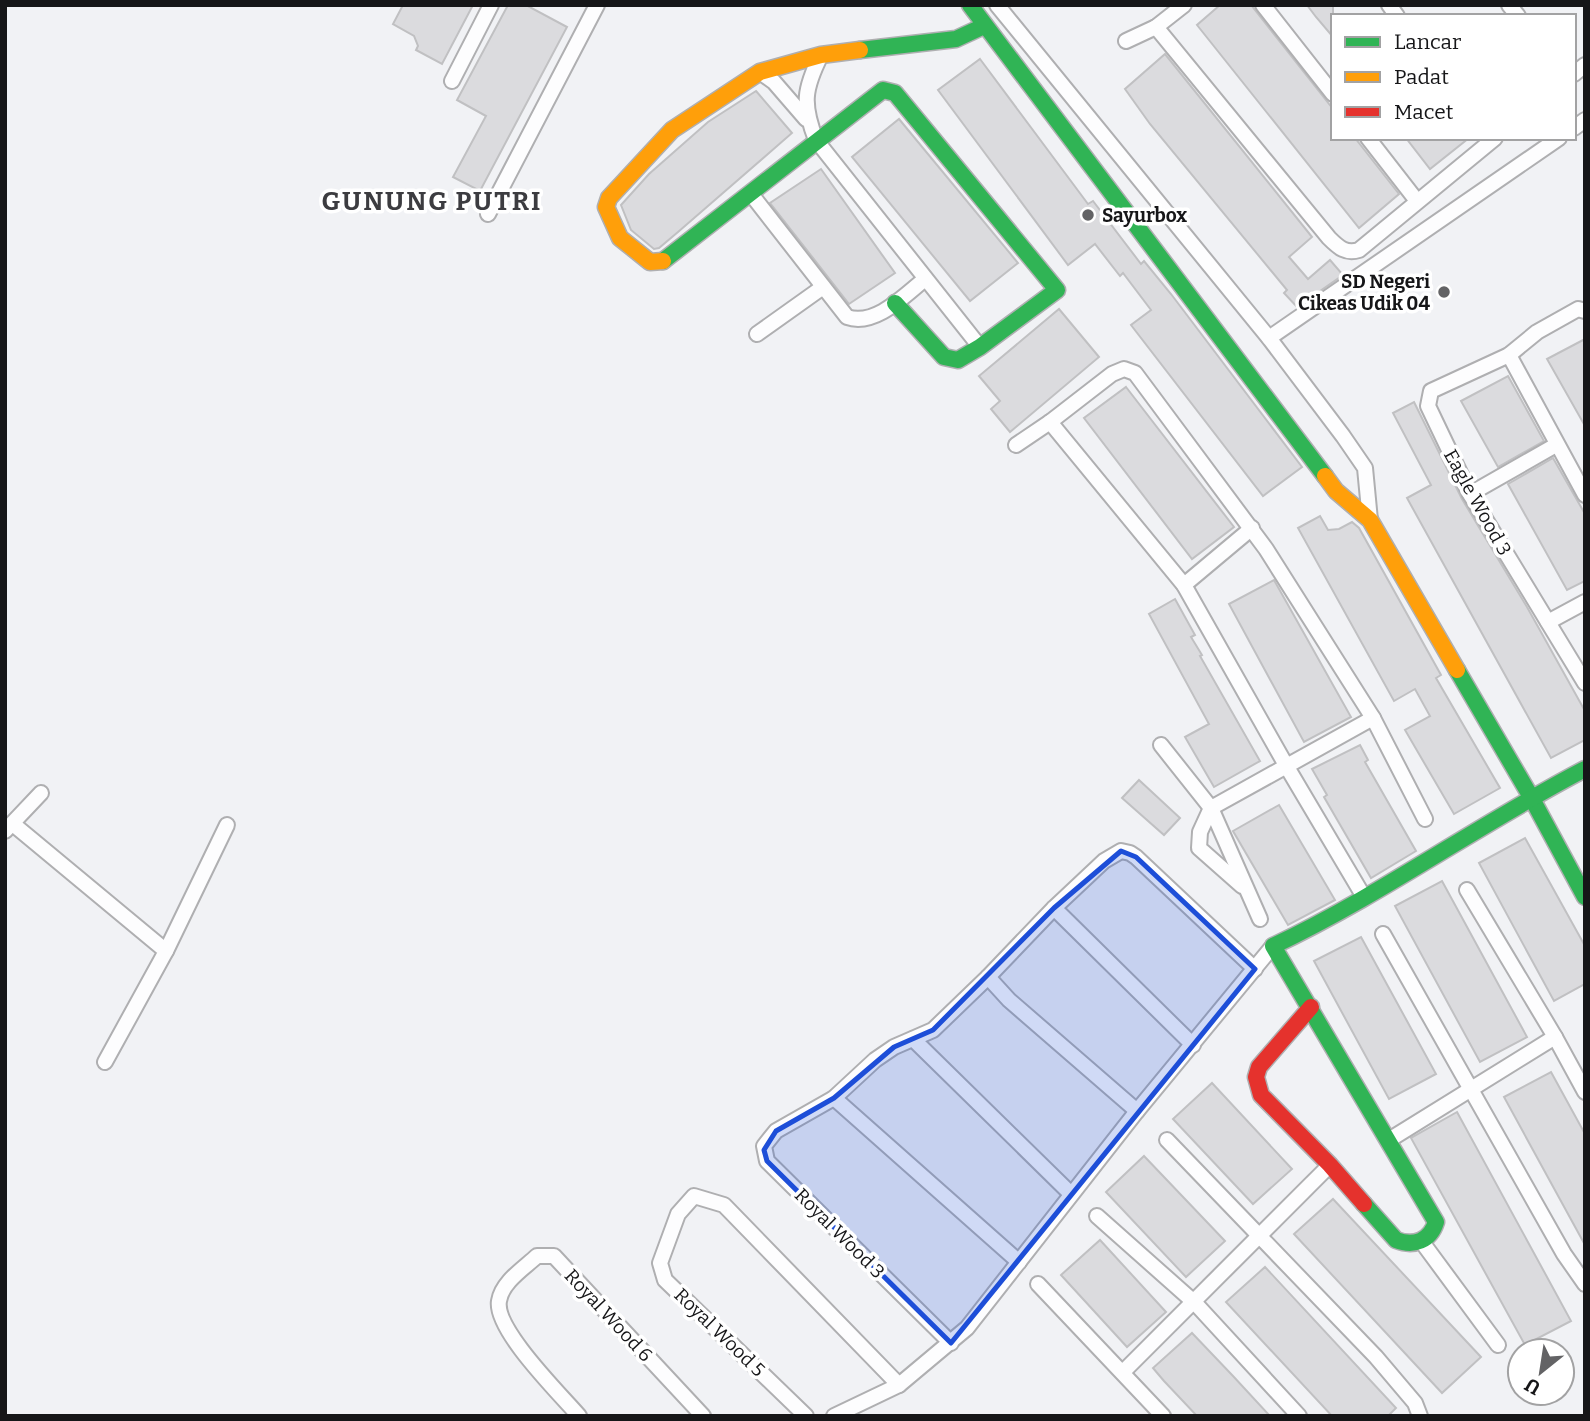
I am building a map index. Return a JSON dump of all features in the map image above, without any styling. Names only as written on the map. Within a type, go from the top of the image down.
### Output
[{"type":"street","points":[[452,80],[491,5]]},
{"type":"street","points":[[488,214],[597,5]]},
{"type":"street","points":[[895,303],[944,357],[958,360],[1058,290],[895,93],[883,90],[669,258],[659,262],[650,261],[620,238],[606,207],[610,198],[672,130],[760,72],[821,55],[956,39],[978,16],[996,5],[1269,338],[1365,468],[1370,520]]},
{"type":"street","points":[[1126,41],[1156,27],[1184,5]]},
{"type":"street","points":[[1263,5],[1331,91]]},
{"type":"street","points":[[978,16],[1336,491],[1370,520],[1531,797],[1585,897]]},
{"type":"street","points":[[1156,27],[1329,239],[1351,253],[1359,250],[1491,140]]},
{"type":"street","points":[[821,55],[806,94],[809,123],[816,140],[980,347]]},
{"type":"street","points":[[760,72],[774,82],[809,123]]},
{"type":"street","points":[[1370,140],[1418,201]]},
{"type":"street","points":[[1269,338],[1556,140]]},
{"type":"street","points":[[751,194],[845,316],[855,320],[866,319],[895,303],[925,279]]},
{"type":"street","points":[[757,334],[823,287]]},
{"type":"street","points":[[1585,311],[1578,309],[1537,332],[1509,355],[1585,495]]},
{"type":"street","name":"Eagle Wood 3","points":[[1509,355],[1431,391],[1428,406],[1471,494],[1585,683]]},
{"type":"street","points":[[1016,445],[1112,374],[1124,369],[1135,373],[1252,528],[1373,719],[1426,819]]},
{"type":"street","points":[[1050,422],[1184,585],[1364,897]]},
{"type":"street","points":[[1471,494],[1556,445]]},
{"type":"street","points":[[1184,585],[1252,528]]},
{"type":"street","points":[[1548,622],[1585,602]]},
{"type":"street","points":[[1247,891],[1199,848],[1200,832],[1211,808],[1373,719]]},
{"type":"street","points":[[1161,745],[1211,808],[1260,919]]},
{"type":"street","points":[[834,1416],[899,1385],[951,1343],[986,1305],[1137,1111],[1273,946],[1320,924],[1531,797],[1585,769]]},
{"type":"street","points":[[41,793],[9,827],[166,951]]},
{"type":"street","points":[[105,1062],[166,951],[227,825]]},
{"type":"street","name":"Royal Wood 3","points":[[951,1343],[767,1161],[764,1150],[775,1131],[834,1098],[894,1046],[933,1030],[1054,908],[1116,853],[1130,853],[1255,969]]},
{"type":"street","points":[[1467,890],[1585,1092]]},
{"type":"street","points":[[1054,908],[1193,1045]]},
{"type":"street","points":[[1383,934],[1564,1254],[1585,1284]]},
{"type":"street","points":[[1273,946],[1311,1007],[1390,1140],[1436,1222],[1432,1233],[1422,1242],[1408,1244],[1396,1240],[1331,1165],[1261,1095],[1256,1082],[1259,1067],[1311,1007]]},
{"type":"street","points":[[988,977],[1009,1000],[1137,1111]]},
{"type":"street","points":[[1390,1140],[1555,1037]]},
{"type":"street","points":[[913,1039],[1071,1194]]},
{"type":"street","points":[[834,1098],[1018,1262]]},
{"type":"street","points":[[1167,1140],[1377,1357],[1415,1404],[1420,1416]]},
{"type":"street","points":[[1123,1372],[1331,1165]]},
{"type":"street","name":"Royal Wood 5","points":[[806,1416],[665,1280],[660,1263],[678,1214],[694,1196],[724,1205],[899,1385]]},
{"type":"street","points":[[1097,1216],[1195,1303],[1299,1416]]},
{"type":"street","points":[[1422,1242],[1498,1345]]},
{"type":"street","name":"Royal Wood 6","points":[[579,1416],[502,1322],[499,1302],[507,1284],[537,1256],[554,1256],[703,1416]]},
{"type":"street","points":[[1038,1284],[1163,1416]]},
{"type":"highlighted area","points":[[1121,851],[1136,857],[1255,969],[951,1343],[767,1161],[764,1150],[776,1131],[834,1098],[894,1047],[933,1030],[1054,908]]},
{"type":"building","points":[[403,5],[473,5],[442,64],[416,50],[418,46],[414,36],[393,24]]},
{"type":"building","points":[[508,5],[526,5],[567,27],[480,191],[453,177],[486,116],[457,100]]},
{"type":"building","points":[[1220,5],[1251,5],[1331,106],[1331,140],[1357,140],[1399,194],[1359,228],[1197,25]]},
{"type":"building","points":[[1307,5],[1333,5],[1331,35]]},
{"type":"building","points":[[1165,54],[1312,237],[1289,257],[1308,279],[1330,260],[1343,275],[1297,307],[1284,293],[1287,290],[1150,124],[1125,89]]},
{"type":"building","points":[[980,59],[1088,204],[1093,201],[1141,264],[1144,261],[1171,294],[1302,467],[1263,496],[1131,325],[1151,310],[1123,273],[1120,276],[1095,244],[1068,265],[938,90]]},
{"type":"building","points":[[756,91],[792,133],[659,248],[654,249],[631,230],[621,205],[649,174],[708,122]]},
{"type":"building","points":[[899,119],[1018,263],[970,301],[852,157]]},
{"type":"building","points":[[1408,140],[1466,140],[1430,169]]},
{"type":"building","points":[[821,169],[895,273],[849,304],[770,203]]},
{"type":"building","points":[[1059,309],[1099,357],[1010,432],[991,409],[1000,401],[979,376]]},
{"type":"building","points":[[1585,339],[1585,426],[1547,359]]},
{"type":"building","points":[[1508,376],[1544,441],[1498,467],[1461,401]]},
{"type":"building","points":[[1126,387],[1234,527],[1192,559],[1084,418]]},
{"type":"building","points":[[1414,402],[1462,499],[1585,711],[1585,740],[1551,758],[1407,498],[1431,485],[1393,413]]},
{"type":"building","points":[[1553,458],[1585,514],[1585,581],[1567,590],[1508,484]]},
{"type":"building","points":[[1320,516],[1328,530],[1339,529],[1352,522],[1359,528],[1441,675],[1436,678],[1500,788],[1454,814],[1405,730],[1430,716],[1415,689],[1394,701],[1298,528]]},
{"type":"building","points":[[1274,580],[1351,717],[1304,742],[1229,604]]},
{"type":"building","points":[[1175,599],[1195,635],[1191,637],[1202,655],[1200,656],[1260,761],[1214,787],[1185,737],[1209,724],[1149,614]]},
{"type":"building","points":[[1360,745],[1368,760],[1365,762],[1416,851],[1371,878],[1324,797],[1327,795],[1312,769]]},
{"type":"building","points":[[1139,780],[1180,818],[1164,835],[1122,798]]},
{"type":"building","points":[[1279,805],[1335,900],[1288,925],[1233,831]]},
{"type":"building","points":[[1525,838],[1585,946],[1585,984],[1554,1001],[1479,863]]},
{"type":"building","points":[[1442,881],[1527,1037],[1480,1062],[1395,906]]},
{"type":"building","points":[[1361,937],[1436,1074],[1389,1099],[1314,961]]},
{"type":"building","points":[[1551,1072],[1585,1134],[1585,1245],[1504,1097]]},
{"type":"building","points":[[1212,1083],[1292,1169],[1253,1204],[1173,1119]]},
{"type":"building","points":[[1457,1112],[1571,1321],[1540,1337],[1521,1337],[1411,1138]]},
{"type":"building","points":[[1144,1156],[1225,1241],[1186,1277],[1106,1192]]},
{"type":"building","points":[[1333,1199],[1481,1357],[1442,1393],[1294,1234]]},
{"type":"building","points":[[1100,1240],[1166,1312],[1127,1347],[1061,1275]]},
{"type":"building","points":[[1265,1267],[1396,1408],[1388,1416],[1332,1416],[1226,1302]]},
{"type":"building","points":[[1192,1333],[1270,1416],[1197,1416],[1164,1381],[1153,1368]]},
{"type":"traffic: fast","points":[[970,5],[1325,476]]},
{"type":"traffic: fast","points":[[860,50],[956,39],[984,26]]},
{"type":"traffic: fast","points":[[663,261],[883,90],[895,93],[1057,290],[958,360],[944,357],[895,303]]},
{"type":"traffic: fast","points":[[1457,670],[1585,897]]},
{"type":"traffic: fast","points":[[1364,1204],[1396,1240],[1403,1242],[1415,1242],[1425,1238],[1436,1222],[1273,946],[1352,905],[1585,769]]},
{"type":"traffic: slow","points":[[663,261],[650,262],[620,238],[606,207],[609,198],[672,130],[760,72],[821,55],[860,50]]},
{"type":"traffic: slow","points":[[1325,476],[1336,491],[1370,520],[1457,670]]},
{"type":"traffic: jam","points":[[1311,1007],[1259,1067],[1256,1077],[1261,1095],[1364,1204]]},
{"type":"place","name":"Sayurbox","points":[[1088,215]]},
{"type":"place","name":"SD Negeri Cikeas Udik 04","points":[[1444,292]]},
{"type":"district","name":"GUNUNG PUTRI","points":[[432,201]]}]
